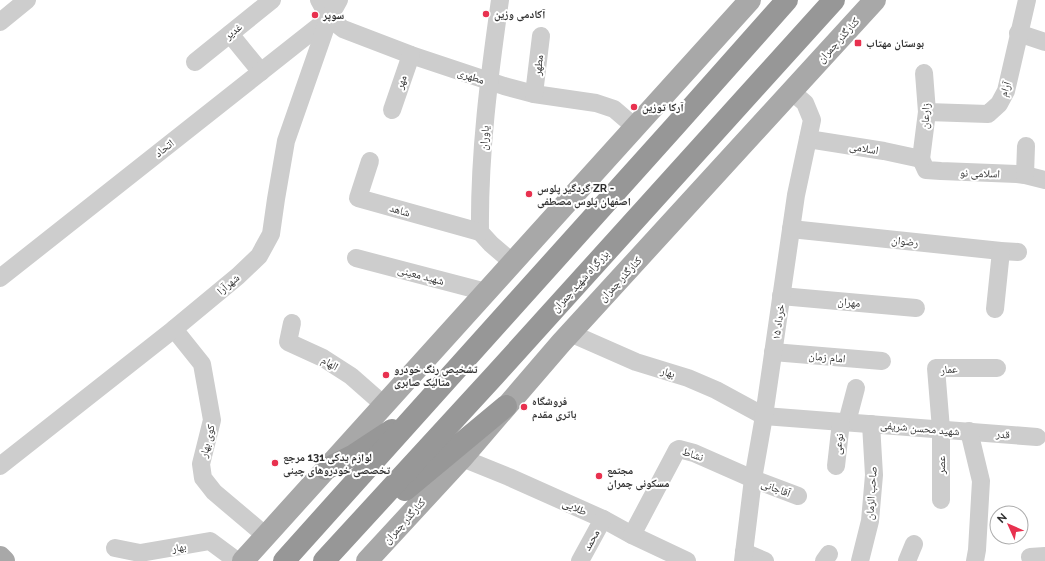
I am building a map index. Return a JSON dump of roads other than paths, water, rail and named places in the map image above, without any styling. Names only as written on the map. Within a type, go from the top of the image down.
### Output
[{"type":"highway","points":[[284,561],[665,138],[787,0]]},
{"type":"highway","name":"بزرگراه شهید چمران","points":[[331,553],[494,376],[834,0]]},
{"type":"highway","points":[[331,553],[506,406]]},
{"type":"highway","points":[[326,469],[354,455],[415,416]]},
{"type":"main road","points":[[242,561],[750,0]]},
{"type":"main road","name":"کنارگذر چمران","points":[[367,561],[462,458],[570,333],[875,0]]},
{"type":"main road","points":[[0,557],[4,561]]},
{"type":"street","points":[[0,22],[27,0]]},
{"type":"street","name":"غدیر","points":[[195,62],[272,0]]},
{"type":"street","name":"مطهری","points":[[319,0],[329,18],[343,28],[488,82],[534,94],[596,103],[614,109],[635,127]]},
{"type":"street","name":"شهرآرا","points":[[0,466],[174,330],[259,256],[271,234],[286,141],[329,18],[338,0]]},
{"type":"street","name":"یاوران","points":[[480,232],[479,199],[488,82],[500,0]]},
{"type":"street","name":"آرام","points":[[928,112],[988,114],[999,104],[1006,91],[1018,33],[1027,0]]},
{"type":"street","name":"اتحاد","points":[[0,278],[329,18]]},
{"type":"street","points":[[1018,33],[1045,42]]},
{"type":"street","points":[[230,34],[261,72]]},
{"type":"street","name":"مطهر","points":[[534,94],[541,36]]},
{"type":"street","name":"مهر","points":[[392,110],[411,54]]},
{"type":"street","name":"زارعان","points":[[920,159],[928,112],[924,72]]},
{"type":"street","name":"۱۵ خرداد","points":[[743,557],[753,479],[764,416],[796,195],[812,120],[805,103],[791,91]]},
{"type":"street","name":"اسلامی","points":[[808,139],[884,151],[920,159]]},
{"type":"street","points":[[1026,146],[1026,175]]},
{"type":"street","name":"اسلامی نو","points":[[920,159],[926,170],[1026,175],[1045,180]]},
{"type":"street","name":"شاهد","points":[[370,161],[358,198],[480,232]]},
{"type":"street","name":"رضوان","points":[[791,229],[1010,252],[995,309]]},
{"type":"street","points":[[480,232],[512,262]]},
{"type":"street","name":"شهید معینی","points":[[356,258],[486,292]]},
{"type":"street","name":"مهران","points":[[781,296],[916,308]]},
{"type":"street","name":"الهام","points":[[292,323],[288,342],[322,358],[351,376],[384,405]]},
{"type":"street","name":"کوی بهار","points":[[174,330],[202,364],[212,420],[201,464],[203,478],[214,492],[266,536]]},
{"type":"street","name":"بهار","points":[[570,333],[636,362],[688,378],[716,390],[764,416]]},
{"type":"street","name":"امام زمان","points":[[773,352],[882,362]]},
{"type":"street","name":"عمار","points":[[941,429],[936,368],[997,368]]},
{"type":"street","name":"نوعی","points":[[836,466],[844,422],[856,388]]},
{"type":"street","name":"شهید محسن شریفی","points":[[764,416],[970,431],[981,481],[975,561]]},
{"type":"street","name":"صاحب الزمان","points":[[860,561],[870,521],[874,483],[872,424]]},
{"type":"street","name":"عصر","points":[[941,429],[941,500]]},
{"type":"street","name":"قدر","points":[[970,431],[1037,437]]},
{"type":"street","name":"نشاط","points":[[632,535],[677,450],[679,449],[694,453],[753,479]]},
{"type":"street","name":"طلایی","points":[[462,458],[509,477],[603,519],[632,535],[687,561]]},
{"type":"street","name":"آقاجانی","points":[[753,479],[798,496]]},
{"type":"street","name":"محمد","points":[[580,561],[603,519]]},
{"type":"street","name":"بهار","points":[[114,548],[140,553],[210,541],[237,561]]},
{"type":"street","points":[[908,561],[914,544]]},
{"type":"street","points":[[743,557],[765,561]]},
{"type":"place","name":"آکادمی وزین","points":[[486,14]]},
{"type":"place","name":"سوپر","points":[[315,15]]},
{"type":"place","name":"بوستان مهتاب","points":[[858,43]]},
{"type":"place","name":"آرکا توزین","points":[[634,107]]},
{"type":"place","name":"گردگیر پلوس ZR - اصفهان پلوس مصطفی","points":[[529,194]]},
{"type":"place","name":"تشخیص رنگ خودرو متالیک صابری","points":[[386,375]]},
{"type":"place","name":"فروشگاه باتری مقدم","points":[[524,407]]},
{"type":"place","name":"لوازم یدکی 131 مرجع تخصصی خودروهای چینی","points":[[275,463]]},
{"type":"place","name":"مجتمع مسکونی چمران","points":[[599,476]]}]
